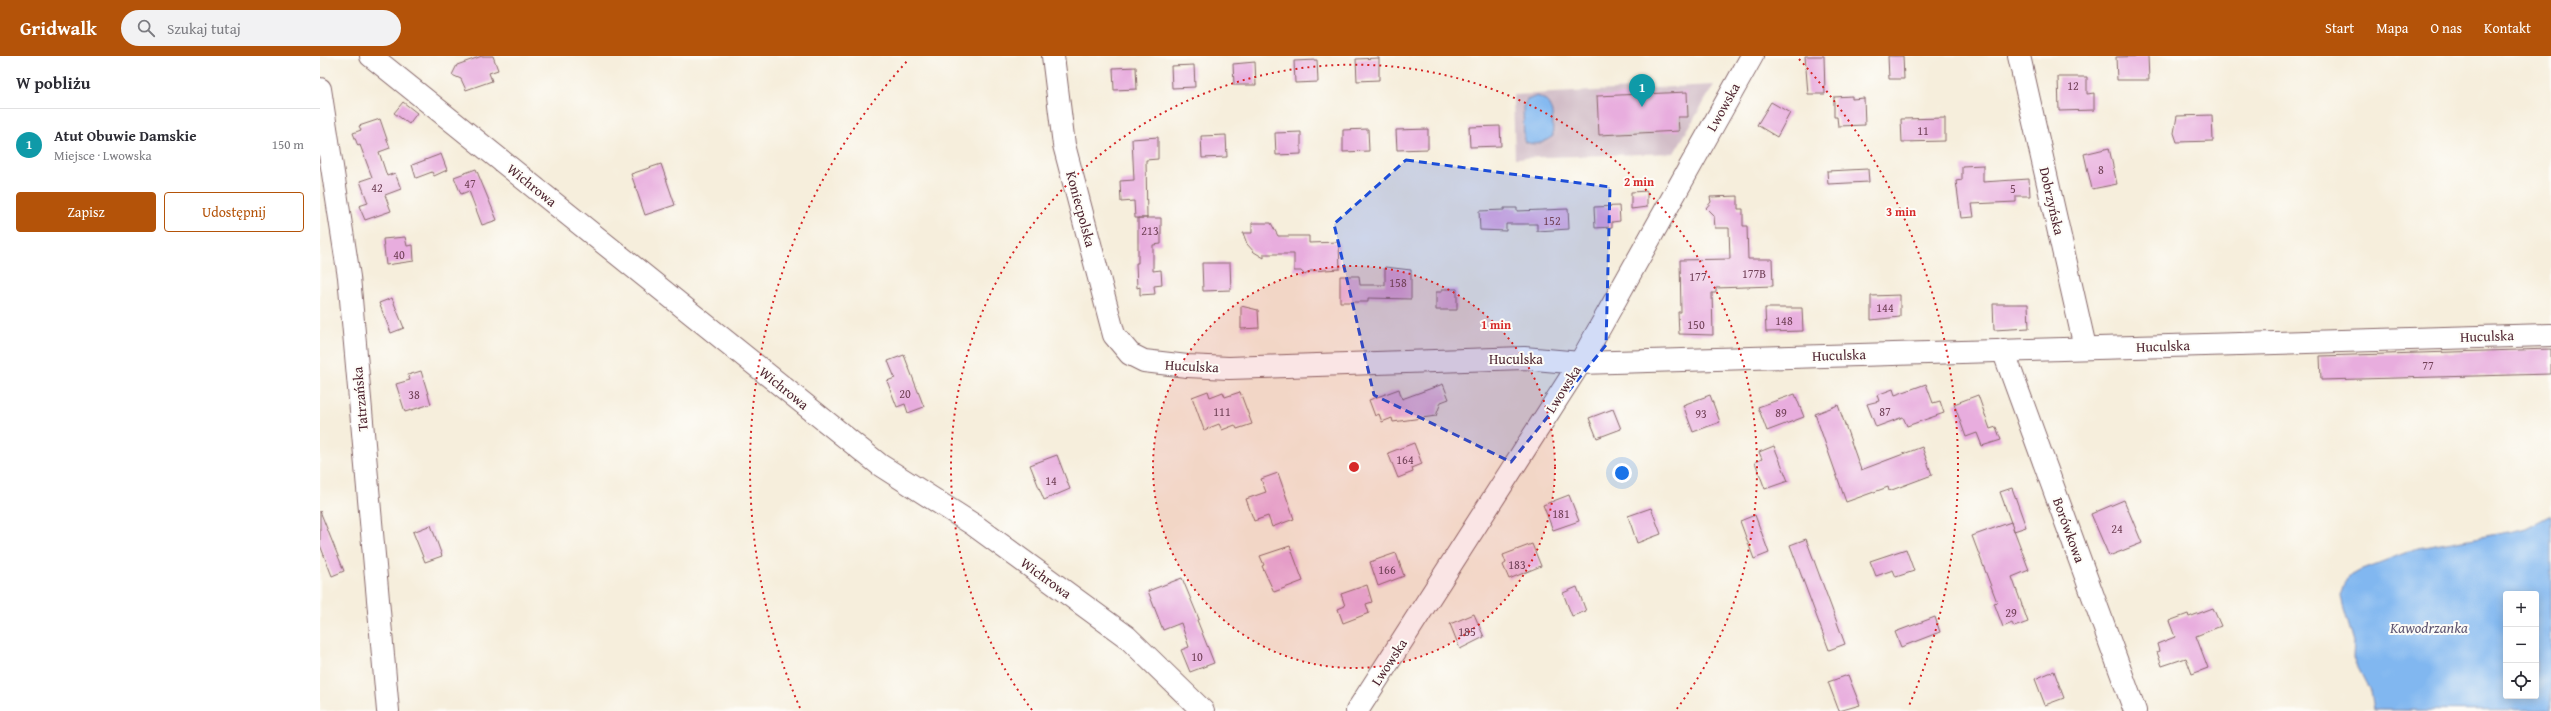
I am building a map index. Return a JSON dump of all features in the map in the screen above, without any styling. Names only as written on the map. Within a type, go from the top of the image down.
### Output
[{"type":"street","name":"Wichrowa","points":[[371,56],[880,465],[974,525],[1127,636],[1202,711]]},
{"type":"street","name":"Koniecpolska","points":[[1053,56],[1064,145],[1074,188],[1114,334],[1130,354]]},
{"type":"street","name":"Lwowska","points":[[1357,711],[1580,363],[1752,56]]},
{"type":"street","name":"Dobrzyńska","points":[[2019,56],[2085,347]]},
{"type":"street","name":"Tatrzańska","points":[[320,89],[349,277],[388,711]]},
{"type":"street","name":"Huculska","points":[[1130,354],[1144,361],[1160,364],[1229,368],[1524,358],[1556,359],[1580,363],[2085,347],[2551,335]]},
{"type":"street","name":"Borówkowa","points":[[2003,350],[2135,711]]},
{"type":"highlighted area","points":[[1406,160],[1610,187],[1606,345],[1511,462],[1374,395],[1334,224]]},
{"type":"shaded area","points":[[1714,85],[1674,153],[1515,158],[1513,95]]},
{"type":"water","points":[[1537,96],[1547,103],[1552,112],[1553,136],[1546,141],[1532,144],[1524,141],[1523,107],[1527,100]]},
{"type":"water","name":"Kawodrzanka","points":[[2551,515],[2551,711],[2373,710],[2370,691],[2353,658],[2354,643],[2341,595],[2347,578],[2363,569],[2418,548],[2526,528]]},
{"type":"building","points":[[482,56],[493,56],[498,70],[489,73],[492,81],[466,90],[461,79],[452,75],[457,65]]},
{"type":"building","points":[[1805,56],[1824,56],[1825,94],[1808,94]]},
{"type":"building","points":[[1888,56],[1903,56],[1904,79],[1889,79]]},
{"type":"building","points":[[2148,56],[2149,80],[2117,80],[2116,57]]},
{"type":"building","points":[[1379,58],[1379,80],[1357,81],[1356,59]]},
{"type":"building","points":[[1317,60],[1318,82],[1295,83],[1294,61]]},
{"type":"building","points":[[1255,62],[1256,85],[1234,85],[1233,64]]},
{"type":"building","points":[[1194,65],[1195,87],[1172,88],[1171,66]]},
{"type":"building","points":[[1136,67],[1137,89],[1114,90],[1113,68]]},
{"type":"building","points":[[2058,77],[2087,77],[2087,94],[2094,93],[2094,110],[2059,111]]},
{"type":"building","points":[[1687,92],[1688,117],[1678,117],[1679,131],[1599,135],[1597,96]]},
{"type":"building","points":[[1852,96],[1852,99],[1864,98],[1865,125],[1838,126],[1837,117],[1834,117],[1834,97]]},
{"type":"building","points":[[403,102],[417,113],[409,124],[394,113]]},
{"type":"building","points":[[1771,102],[1790,113],[1777,137],[1757,125]]},
{"type":"building","points":[[2212,115],[2213,141],[2177,142],[2174,133],[2177,116]]},
{"type":"building","points":[[1945,118],[1945,141],[1902,142],[1901,119]]},
{"type":"building","points":[[380,119],[390,148],[379,152],[387,176],[395,173],[401,189],[385,195],[391,211],[365,220],[359,206],[368,203],[360,181],[372,177],[360,145],[358,146],[353,133],[361,130],[359,126]]},
{"type":"building","points":[[1500,126],[1501,146],[1470,147],[1469,127]]},
{"type":"building","points":[[1368,129],[1369,151],[1343,152],[1343,130]]},
{"type":"building","points":[[1428,129],[1428,149],[1397,150],[1396,130]]},
{"type":"building","points":[[1301,132],[1301,154],[1276,155],[1275,133]]},
{"type":"building","points":[[1226,135],[1227,157],[1202,158],[1201,136]]},
{"type":"building","points":[[1158,137],[1158,159],[1146,160],[1147,218],[1135,218],[1134,201],[1121,202],[1120,181],[1134,180],[1132,139]]},
{"type":"building","points":[[2109,148],[2117,184],[2092,189],[2084,154]]},
{"type":"building","points":[[441,154],[447,170],[434,176],[432,172],[416,178],[412,165]]},
{"type":"building","points":[[661,164],[675,205],[645,215],[631,174]]},
{"type":"building","points":[[1983,165],[1983,182],[2029,179],[2030,196],[2016,196],[2016,202],[1972,204],[1974,217],[1961,218],[1956,181],[1962,180],[1962,166]]},
{"type":"building","points":[[476,169],[497,220],[482,225],[469,191],[461,194],[454,177]]},
{"type":"building","points":[[1868,169],[1869,182],[1828,184],[1827,171]]},
{"type":"building","points":[[1647,191],[1647,207],[1631,209],[1631,192]]},
{"type":"building","points":[[1738,196],[1738,209],[1743,209],[1743,226],[1747,226],[1748,259],[1772,259],[1773,286],[1716,288],[1716,293],[1712,293],[1713,335],[1679,334],[1678,312],[1681,312],[1680,260],[1730,259],[1729,228],[1715,228],[1714,216],[1706,208],[1711,202],[1710,197]]},
{"type":"building","points":[[1619,206],[1620,221],[1612,222],[1612,227],[1595,228],[1594,207]]},
{"type":"building","points":[[1504,208],[1517,208],[1517,211],[1568,209],[1569,229],[1537,231],[1537,224],[1506,224],[1506,231],[1480,230],[1479,211],[1504,210]]},
{"type":"building","points":[[1138,218],[1161,218],[1161,244],[1153,245],[1153,271],[1161,270],[1162,285],[1154,286],[1155,294],[1140,295],[1140,287],[1137,288],[1136,263],[1138,263]]},
{"type":"building","points":[[1252,223],[1271,223],[1278,236],[1309,236],[1309,243],[1339,242],[1340,269],[1310,271],[1305,275],[1301,271],[1294,271],[1294,254],[1264,254],[1264,258],[1254,252],[1247,244],[1243,233],[1252,233]]},
{"type":"building","points":[[405,237],[407,246],[413,245],[414,261],[386,265],[383,239]]},
{"type":"building","points":[[1202,263],[1230,263],[1231,290],[1203,291]]},
{"type":"building","points":[[1385,267],[1411,270],[1411,299],[1368,298],[1368,302],[1340,302],[1340,276],[1359,276],[1360,285],[1385,285]]},
{"type":"building","points":[[1442,289],[1457,289],[1457,310],[1436,310],[1436,292],[1442,292]]},
{"type":"building","points":[[1900,295],[1900,317],[1871,320],[1871,296]]},
{"type":"building","points":[[392,298],[404,328],[391,333],[379,303]]},
{"type":"building","points":[[1993,304],[2028,304],[2029,328],[1994,330]]},
{"type":"building","points":[[1241,306],[1258,310],[1259,328],[1241,329]]},
{"type":"building","points":[[1765,308],[1802,308],[1803,331],[1766,332]]},
{"type":"building","points":[[2551,349],[2551,374],[2321,380],[2320,356]]},
{"type":"building","points":[[904,355],[924,407],[908,413],[905,404],[897,407],[887,381],[895,378],[888,361]]},
{"type":"building","points":[[421,371],[431,404],[405,412],[396,384],[410,380],[408,375]]},
{"type":"building","points":[[1443,384],[1449,399],[1441,402],[1436,416],[1393,422],[1392,418],[1382,422],[1379,414],[1375,416],[1369,400],[1399,389],[1402,399]]},
{"type":"building","points":[[1926,384],[1933,403],[1940,401],[1944,413],[1907,426],[1903,417],[1876,427],[1867,404],[1879,401],[1877,395],[1893,389],[1895,395]]},
{"type":"building","points":[[1208,391],[1210,397],[1223,392],[1225,397],[1240,392],[1252,424],[1237,429],[1235,425],[1222,430],[1219,424],[1204,430],[1192,397]]},
{"type":"building","points":[[1795,394],[1804,417],[1767,431],[1758,407]]},
{"type":"building","points":[[1710,395],[1720,422],[1693,432],[1683,405]]},
{"type":"building","points":[[1978,395],[1990,429],[1996,427],[2001,440],[1982,446],[1977,433],[1966,437],[1954,404]]},
{"type":"building","points":[[1838,405],[1861,470],[1922,447],[1932,475],[1889,491],[1888,487],[1846,502],[1815,414]]},
{"type":"building","points":[[1613,409],[1621,429],[1597,438],[1589,418]]},
{"type":"building","points":[[1414,443],[1422,464],[1412,468],[1413,472],[1398,478],[1388,453]]},
{"type":"building","points":[[1774,446],[1788,481],[1765,489],[1755,462],[1762,459],[1759,452]]},
{"type":"building","points":[[1057,455],[1070,489],[1044,500],[1030,465]]},
{"type":"building","points":[[1278,473],[1294,519],[1272,527],[1268,516],[1254,521],[1246,499],[1266,492],[1261,479]]},
{"type":"building","points":[[2012,488],[2026,527],[2014,531],[2000,492]]},
{"type":"building","points":[[1569,495],[1579,521],[1553,530],[1543,505]]},
{"type":"building","points":[[2124,500],[2142,543],[2109,556],[2091,514]]},
{"type":"building","points":[[1651,508],[1661,534],[1637,543],[1628,516]]},
{"type":"building","points":[[320,511],[344,571],[332,576],[320,545]]},
{"type":"building","points":[[1755,515],[1769,553],[1754,559],[1740,521]]},
{"type":"building","points":[[2011,522],[2029,570],[2012,577],[2028,622],[2014,627],[2012,623],[2003,627],[1994,603],[1997,602],[1972,536]]},
{"type":"building","points":[[431,525],[442,556],[425,562],[413,532]]},
{"type":"building","points":[[1806,539],[1845,644],[1829,650],[1790,545]]},
{"type":"building","points":[[1532,544],[1541,566],[1509,579],[1503,565],[1506,563],[1503,555]]},
{"type":"building","points":[[1290,546],[1303,581],[1274,592],[1262,566],[1264,565],[1260,556]]},
{"type":"building","points":[[1906,549],[1914,571],[1896,577],[1893,570],[1876,576],[1870,561]]},
{"type":"building","points":[[1396,553],[1404,576],[1378,586],[1370,562]]},
{"type":"building","points":[[1182,578],[1199,619],[1197,620],[1214,663],[1190,672],[1181,650],[1189,647],[1181,623],[1163,630],[1148,591]]},
{"type":"building","points":[[1367,585],[1372,602],[1366,604],[1369,613],[1343,623],[1338,609],[1345,606],[1341,594]]},
{"type":"building","points":[[1577,587],[1586,611],[1572,616],[1563,593]]},
{"type":"building","points":[[2213,608],[2221,626],[2196,636],[2208,668],[2192,674],[2186,658],[2162,666],[2157,652],[2159,651],[2157,644],[2175,637],[2169,621],[2188,614],[2189,617]]},
{"type":"building","points":[[1474,614],[1484,637],[1460,649],[1450,624]]},
{"type":"building","points":[[1935,617],[1940,632],[1901,647],[1895,632]]},
{"type":"building","points":[[2054,671],[2064,698],[2045,705],[2035,679]]},
{"type":"building","points":[[1848,675],[1860,705],[1839,711],[1828,682]]},
{"type":"place","name":"Atut Obuwie Damskie","points":[[1642,107]]}]
